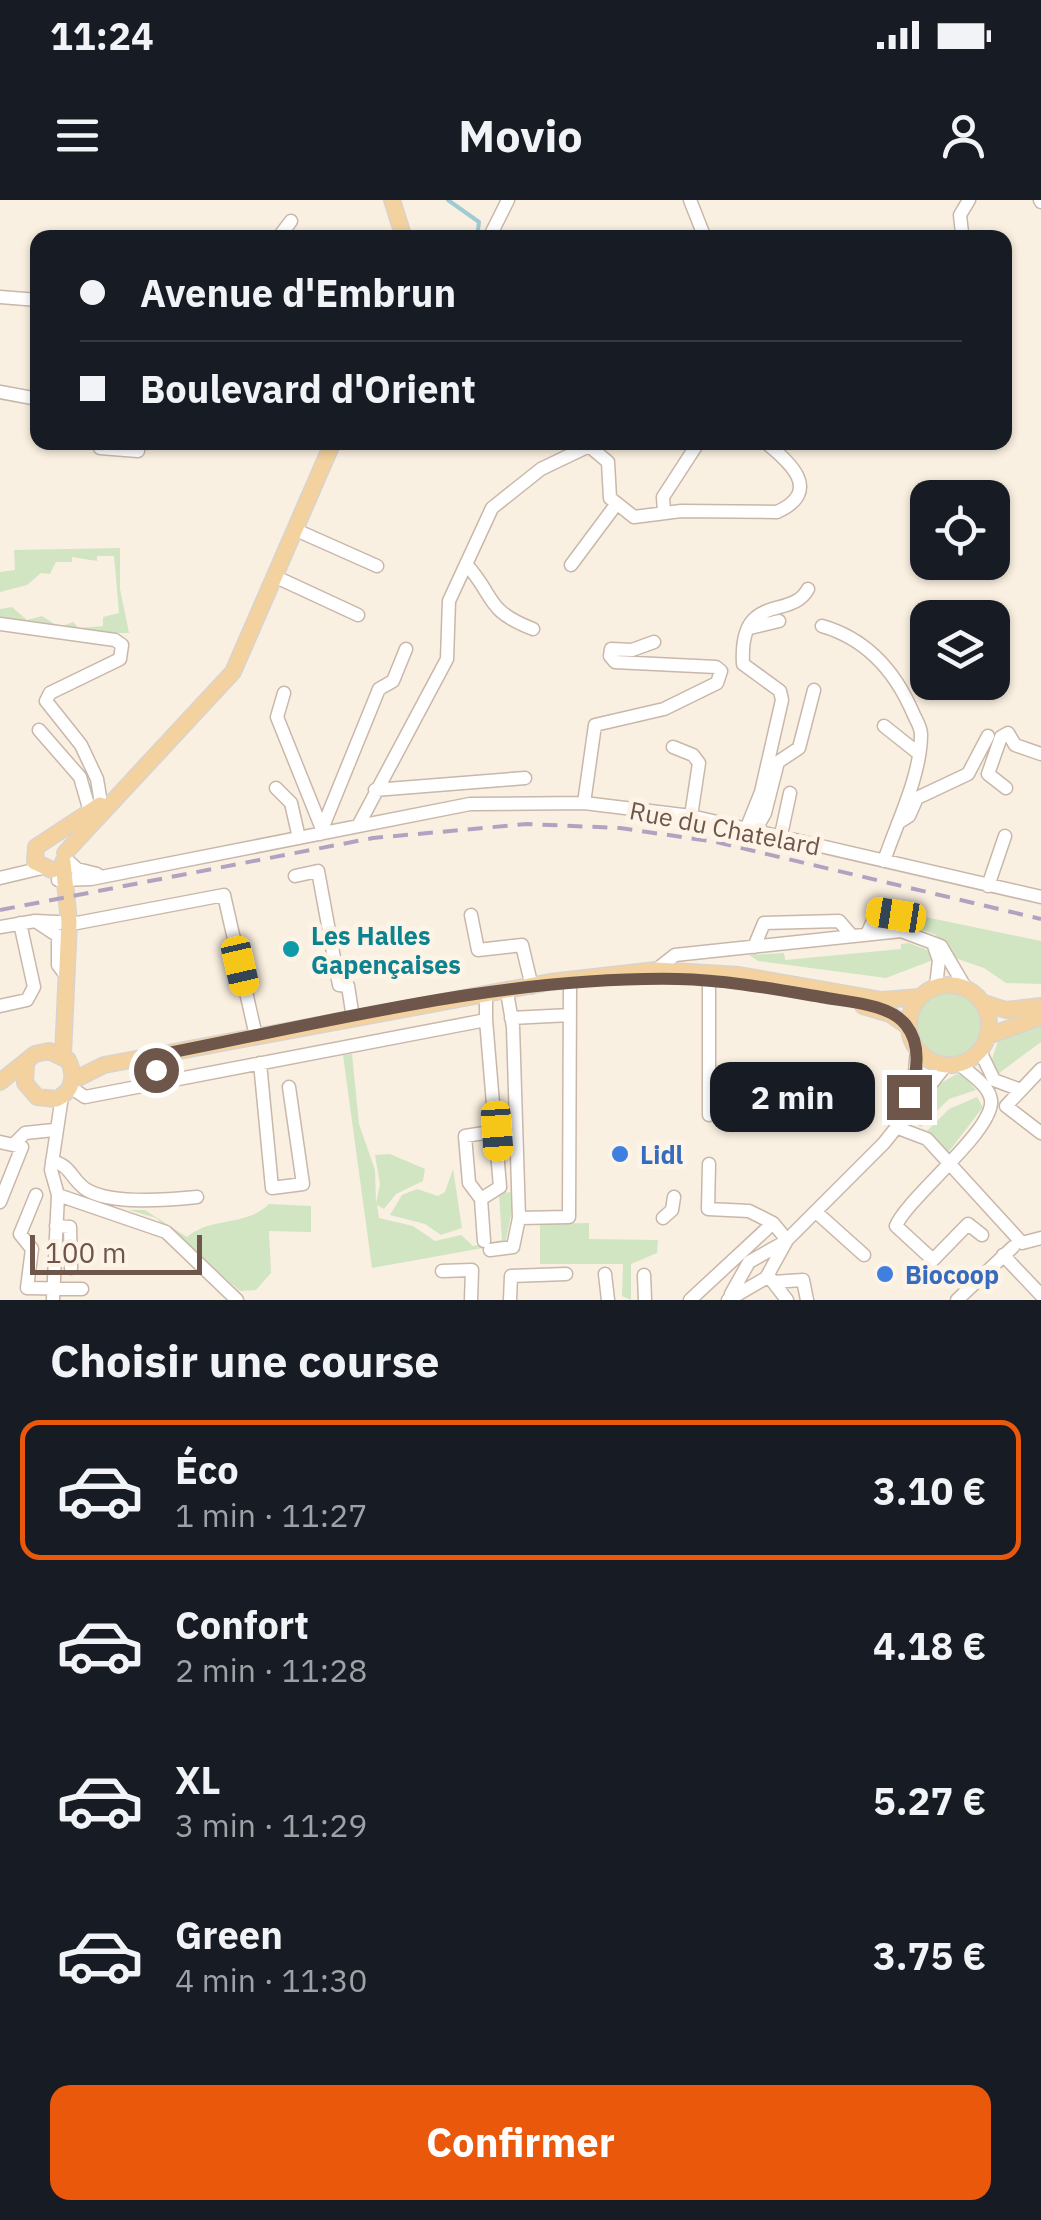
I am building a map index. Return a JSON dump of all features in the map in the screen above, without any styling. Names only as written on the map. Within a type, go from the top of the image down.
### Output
[{"type":"main road","points":[[392,200],[401,230]]},
{"type":"main road","points":[[60,870],[84,831],[234,672],[330,450]]},
{"type":"main road","points":[[60,870],[34,852],[40,842],[120,791]]},
{"type":"main road","points":[[50,839],[58,842],[69,922],[65,1026],[60,1055],[68,1088]]},
{"type":"main road","points":[[0,1084],[37,1096],[68,1088],[104,1065],[532,987],[656,970],[739,975],[882,1000],[920,997],[936,986],[964,987],[984,1003],[1006,1010],[1041,1006]]},
{"type":"main road","points":[[532,987],[709,980],[880,1009],[909,1027],[917,1050],[953,1065],[980,1052],[988,1036],[984,1003]]},
{"type":"main road","points":[[909,1027],[920,997]]},
{"type":"main road","points":[[988,1036],[1041,1017]]},
{"type":"main road","points":[[0,1084],[35,1054],[104,1065]]},
{"type":"main road","points":[[26,1065],[25,1083],[37,1096]]},
{"type":"street","points":[[493,230],[508,200]]},
{"type":"street","points":[[690,200],[702,230]]},
{"type":"street","points":[[962,230],[960,215],[969,200]]},
{"type":"street","points":[[285,230],[292,221]]},
{"type":"street","points":[[0,297],[30,299]]},
{"type":"street","points":[[0,392],[30,398]]},
{"type":"street","points":[[358,826],[446,659],[449,601],[492,508],[505,494],[579,450]]},
{"type":"street","points":[[572,566],[615,506],[606,457],[598,450]]},
{"type":"street","points":[[664,512],[663,497],[693,450]]},
{"type":"street","points":[[615,506],[634,517],[664,512],[777,512],[790,506],[799,484],[795,466],[775,450]]},
{"type":"street","points":[[296,530],[377,566]]},
{"type":"street","points":[[466,564],[498,610],[533,629]]},
{"type":"street","points":[[276,577],[358,615]]},
{"type":"street","points":[[751,828],[782,700],[780,691],[743,664],[750,628],[761,610],[795,603],[808,589]]},
{"type":"street","points":[[750,628],[779,621]]},
{"type":"street","points":[[0,624],[115,640],[122,645],[120,659],[50,693],[46,701],[82,745],[97,778],[96,807],[84,831]]},
{"type":"street","points":[[822,626],[853,637],[883,661],[905,691],[922,732],[884,861]]},
{"type":"street","points":[[584,803],[595,725],[664,709],[717,683],[721,670],[716,667],[614,662],[610,656],[611,649],[632,650],[654,642]]},
{"type":"street","points":[[321,831],[379,689],[393,681],[406,649]]},
{"type":"street","points":[[751,828],[765,813],[778,762],[799,748],[814,690]]},
{"type":"street","points":[[284,694],[277,717],[321,831]]},
{"type":"street","points":[[884,726],[918,753]]},
{"type":"street","points":[[39,730],[80,778],[96,807]]},
{"type":"street","points":[[1006,788],[988,774],[1001,737],[1008,734],[1015,745],[1041,754]]},
{"type":"street","points":[[896,825],[908,816],[917,798],[968,774],[988,736]]},
{"type":"street","points":[[674,747],[693,755],[699,763],[692,816]]},
{"type":"street","points":[[375,790],[525,778]]},
{"type":"street","points":[[276,788],[291,803],[299,838]]},
{"type":"street","points":[[780,836],[790,793]]},
{"type":"street","name":"Rue du Chatelard","points":[[60,870],[110,874],[470,804],[584,803],[692,816],[751,828],[1041,897]]},
{"type":"street","points":[[988,886],[1005,836]]},
{"type":"street","points":[[4,877],[34,852]]},
{"type":"street","points":[[4,877],[60,870]]},
{"type":"street","name":"Rue du Chatelard","points":[[60,870],[110,874]]},
{"type":"street","points":[[295,876],[318,871],[339,985],[348,986],[353,1018]]},
{"type":"street","points":[[0,927],[69,922],[224,895],[256,1036]]},
{"type":"street","points":[[860,935],[876,912],[896,915],[901,931]]},
{"type":"street","points":[[471,915],[478,950],[522,945],[532,987]]},
{"type":"street","points":[[754,946],[764,924],[839,921],[860,935]]},
{"type":"street","points":[[28,922],[58,936],[60,970],[67,977]]},
{"type":"street","points":[[0,1006],[27,1000],[34,987],[28,922]]},
{"type":"street","points":[[656,970],[675,955],[901,931],[944,949],[964,987]]},
{"type":"street","points":[[924,938],[935,948],[939,960],[936,986]]},
{"type":"street","points":[[709,980],[710,1115]]},
{"type":"street","points":[[519,1218],[569,1217],[570,986]]},
{"type":"street","points":[[497,1131],[465,1136],[469,1183],[480,1199],[487,1246],[513,1247],[519,1218],[512,1018],[507,992]]},
{"type":"street","points":[[480,1199],[500,1187],[486,995]]},
{"type":"street","points":[[512,1018],[570,1015]]},
{"type":"street","points":[[53,1294],[58,1195],[52,1181],[53,1132],[68,1088],[85,1098],[486,1020]]},
{"type":"street","points":[[313,1026],[318,1052]]},
{"type":"street","points":[[898,1128],[914,1083],[917,1050]]},
{"type":"street","points":[[980,1052],[994,1080],[1018,1089]]},
{"type":"street","points":[[153,1056],[158,1081]]},
{"type":"street","points":[[260,1062],[272,1188],[302,1184],[288,1087]]},
{"type":"street","points":[[728,1300],[761,1275],[788,1240],[898,1128],[953,1065],[988,1094],[990,1108],[949,1167],[896,1226],[933,1260],[963,1226],[968,1224],[982,1236]]},
{"type":"street","points":[[1041,1069],[1006,1106],[1041,1134]]},
{"type":"street","points":[[37,1096],[53,1132]]},
{"type":"street","points":[[898,1128],[928,1139],[949,1167],[1022,1243],[1041,1238]]},
{"type":"street","points":[[7,1143],[24,1133],[53,1132]]},
{"type":"street","points":[[0,1202],[22,1146],[7,1143]]},
{"type":"street","points":[[52,1161],[63,1164],[88,1190],[146,1201],[197,1197]]},
{"type":"street","points":[[709,1164],[708,1209],[749,1211],[773,1223],[788,1240]]},
{"type":"street","points":[[36,1195],[20,1234],[32,1249],[27,1288],[53,1294],[82,1289]]},
{"type":"street","points":[[58,1195],[166,1232],[237,1300]]},
{"type":"street","points":[[663,1218],[672,1210],[674,1197]]},
{"type":"street","points":[[816,1212],[864,1256]]},
{"type":"street","points":[[690,1300],[773,1223]]},
{"type":"street","points":[[56,1226],[70,1227],[71,1268]]},
{"type":"street","points":[[957,1300],[1008,1251],[1041,1295]]},
{"type":"street","points":[[442,1271],[472,1270],[471,1300]]},
{"type":"street","points":[[510,1300],[510,1276],[566,1274]]},
{"type":"street","points":[[606,1274],[608,1300]]},
{"type":"street","points":[[644,1275],[645,1300]]},
{"type":"street","points":[[761,1275],[784,1300]]},
{"type":"street","points":[[761,1275],[803,1280],[807,1300]]},
{"type":"green space","points":[[120,548],[120,589],[129,633],[88,633],[0,619],[0,609],[12,607],[27,620],[42,616],[59,627],[73,622],[79,628],[103,626],[103,617],[119,613],[114,556],[97,556],[97,561],[72,557],[72,562],[56,562],[50,574],[41,573],[27,585],[0,592],[0,572],[15,570],[14,550]]},
{"type":"green space","points":[[906,913],[1041,941],[1041,984],[1006,983],[984,968],[955,958],[936,935],[906,924]]},
{"type":"green space","points":[[901,944],[927,950],[933,960],[886,978],[758,961],[749,955],[784,953],[785,960],[901,949]]},
{"type":"green space","points":[[948,991],[971,1001],[981,1024],[971,1047],[948,1057],[925,1047],[915,1024],[925,1001]]},
{"type":"green space","points":[[1041,1025],[1041,1042],[998,1074],[992,1059],[999,1038]]},
{"type":"green space","points":[[352,1054],[359,1124],[375,1170],[376,1203],[380,1184],[375,1155],[390,1154],[425,1169],[423,1181],[396,1194],[384,1209],[377,1205],[379,1218],[413,1226],[435,1241],[461,1235],[473,1246],[502,1240],[499,1193],[516,1192],[505,1244],[372,1268],[343,1055]]},
{"type":"green space","points":[[957,1074],[964,1075],[976,1090],[949,1099],[921,1127],[914,1123],[930,1089]]},
{"type":"green space","points":[[977,1097],[983,1107],[947,1154],[927,1131],[949,1109]]},
{"type":"green space","points":[[453,1169],[462,1228],[441,1235],[425,1224],[390,1215],[402,1195],[417,1189],[438,1196],[445,1192]]},
{"type":"green space","points":[[269,1204],[311,1206],[311,1232],[269,1231],[271,1273],[256,1290],[240,1291],[156,1218],[129,1210],[145,1210],[187,1237],[207,1226],[250,1216]]},
{"type":"green space","points":[[589,1223],[589,1239],[658,1240],[657,1253],[631,1264],[631,1300],[622,1296],[623,1264],[540,1264],[540,1224]]},
{"type":"waterway","points":[[448,200],[479,222],[478,230]]},
{"type":"railway","points":[[0,910],[373,838],[527,824],[620,828],[716,842],[1041,919]]},
{"type":"place","name":"Les Halles Gapençaises","points":[[291,949]]},
{"type":"place","name":"Lidl","points":[[620,1154]]},
{"type":"place","name":"Biocoop","points":[[885,1274]]},
{"type":"route","points":[[156,1070],[153,1056],[532,987],[709,980],[880,1009],[900,1019],[909,1027],[917,1050],[909,1097]]}]
